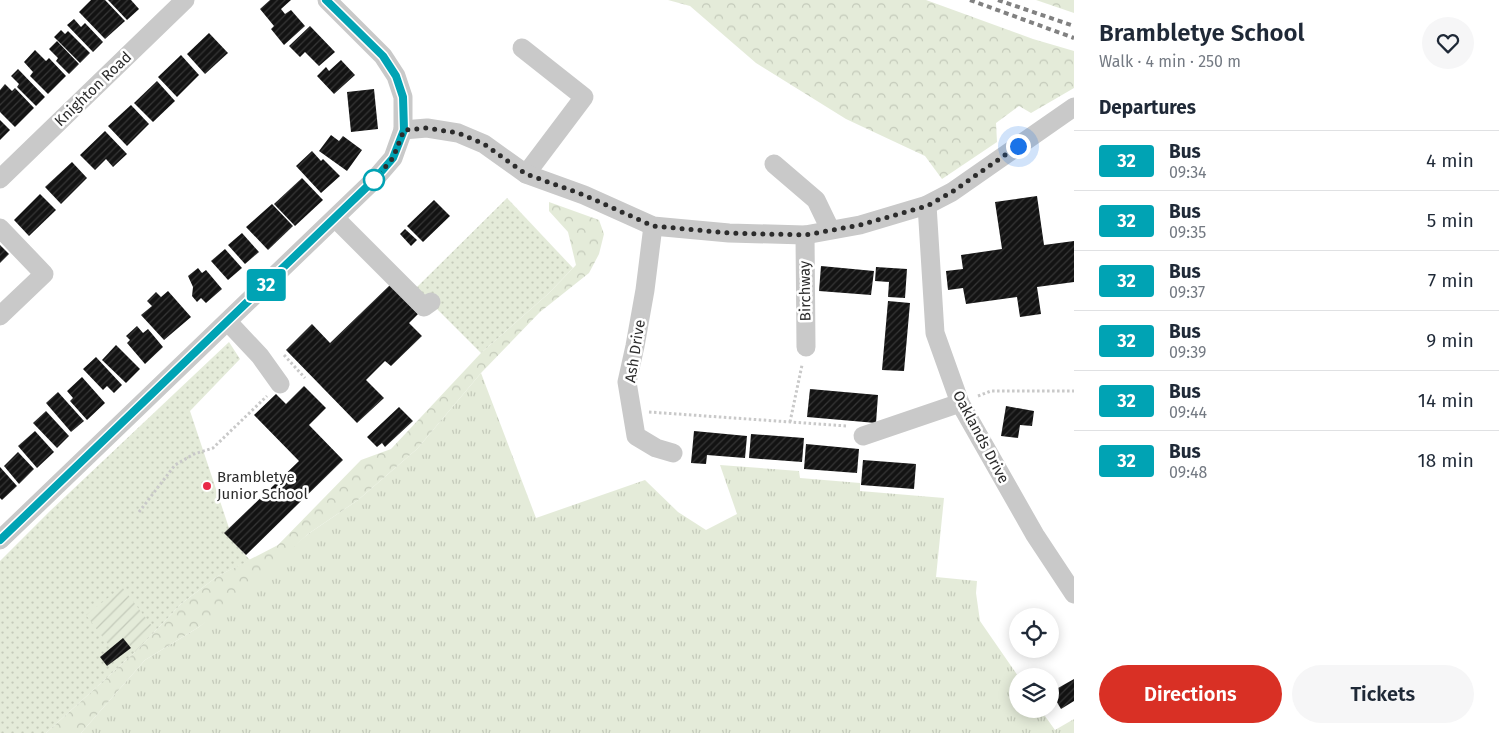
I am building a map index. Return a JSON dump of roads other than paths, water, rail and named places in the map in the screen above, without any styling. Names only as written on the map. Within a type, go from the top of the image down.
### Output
[{"type":"street","name":"Knighton Road","points":[[0,179],[185,0]]},
{"type":"street","points":[[0,540],[335,218],[374,180],[393,158],[404,130],[403,97],[396,76],[383,56],[326,0]]},
{"type":"street","points":[[522,48],[584,98],[526,174]]},
{"type":"street","points":[[404,130],[427,128],[458,133],[484,144],[526,174],[584,195],[653,226],[729,233],[805,235],[860,225],[927,206],[952,192],[1074,107]]},
{"type":"street","points":[[774,164],[816,200],[830,230]]},
{"type":"street","name":"Oaklands Drive","points":[[927,206],[935,333],[960,404],[1035,535],[1074,594]]},
{"type":"street","points":[[335,218],[424,307],[431,302]]},
{"type":"street","name":"Ash Drive","points":[[653,226],[642,308],[627,382],[636,436],[656,448],[673,453]]},
{"type":"street","points":[[0,228],[44,274],[0,316]]},
{"type":"street","name":"Birchway","points":[[805,235],[806,347]]},
{"type":"street","points":[[228,322],[260,356],[280,384]]},
{"type":"street","points":[[863,436],[960,404]]},
{"type":"railway","points":[[970,0],[1074,38]]},
{"type":"railway","points":[[998,0],[1074,26]]},
{"type":"place","name":"Brambletye Junior School","points":[[207,486]]}]
